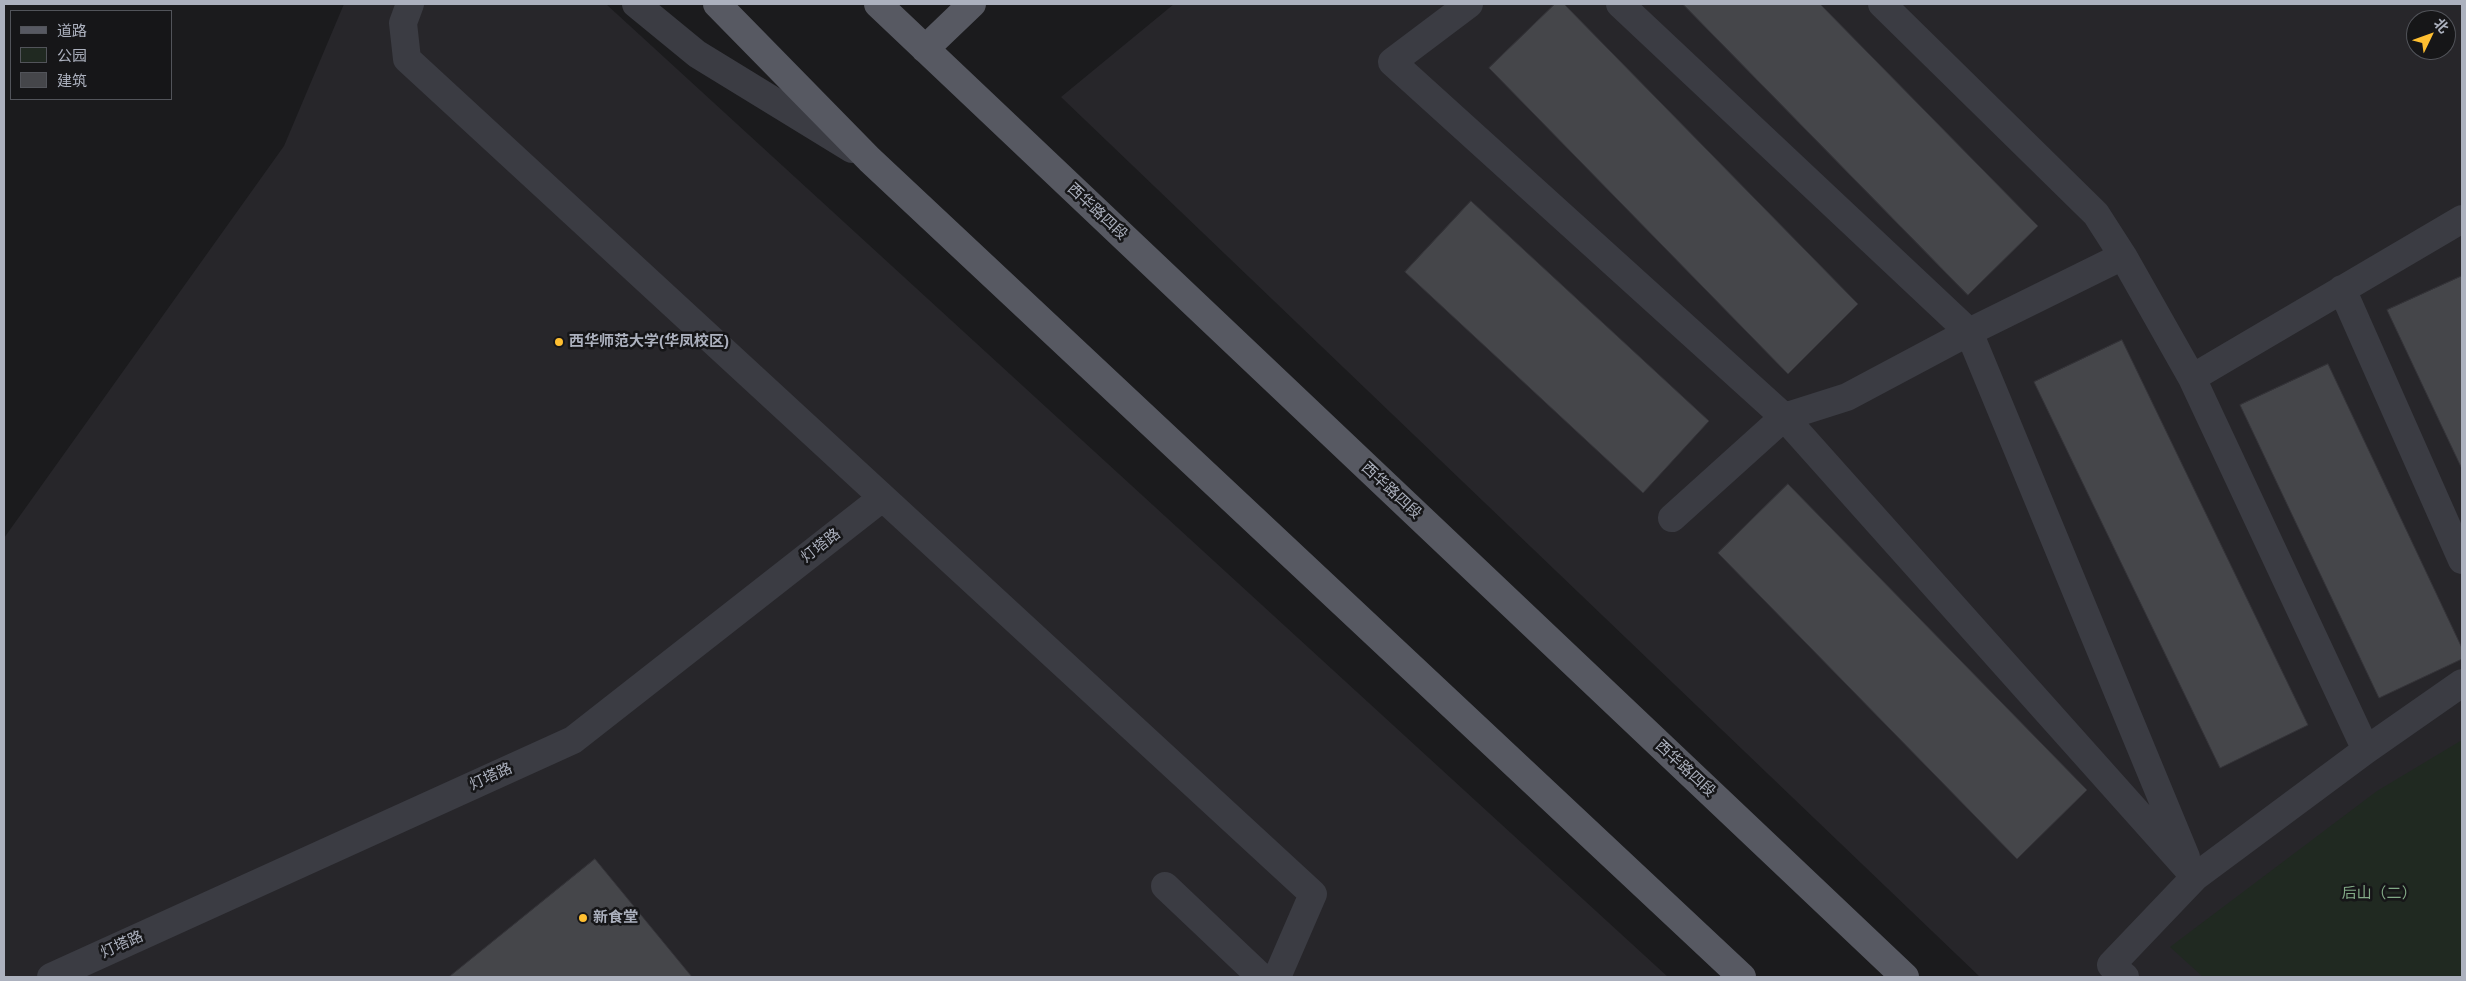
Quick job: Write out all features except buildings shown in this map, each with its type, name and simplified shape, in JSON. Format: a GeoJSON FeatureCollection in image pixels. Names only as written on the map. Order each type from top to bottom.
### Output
{"type":"FeatureCollection","features":[{"type":"Feature","properties":{"kind":"main road"},"geometry":{"type":"LineString","coordinates":[[717,4],[870,160],[1742,977]]}},
{"type":"Feature","properties":{"kind":"main road"},"geometry":{"type":"LineString","coordinates":[[925,49],[972,4]]}},
{"type":"Feature","properties":{"kind":"main road","name":"西华路四段"},"geometry":{"type":"LineString","coordinates":[[884,8],[925,49],[1905,977]]}},
{"type":"Feature","properties":{"kind":"street"},"geometry":{"type":"LineString","coordinates":[[410,4],[403,23],[407,60],[1313,894],[1277,977]]}},
{"type":"Feature","properties":{"kind":"street"},"geometry":{"type":"LineString","coordinates":[[636,4],[697,54],[870,160]]}},
{"type":"Feature","properties":{"kind":"street"},"geometry":{"type":"LineString","coordinates":[[1469,4],[1392,62],[1784,417],[2195,877]]}},
{"type":"Feature","properties":{"kind":"street"},"geometry":{"type":"LineString","coordinates":[[1620,4],[1969,332],[2195,877]]}},
{"type":"Feature","properties":{"kind":"street"},"geometry":{"type":"LineString","coordinates":[[1882,4],[2096,214],[2123,256],[2192,378],[2366,750]]}},
{"type":"Feature","properties":{"kind":"street"},"geometry":{"type":"LineString","coordinates":[[2192,378],[2462,219]]}},
{"type":"Feature","properties":{"kind":"street"},"geometry":{"type":"LineString","coordinates":[[1672,518],[1784,417],[1847,397],[1969,332],[2123,256]]}},
{"type":"Feature","properties":{"kind":"street"},"geometry":{"type":"LineString","coordinates":[[2342,289],[2462,560]]}},
{"type":"Feature","properties":{"kind":"street","name":"灯塔路"},"geometry":{"type":"LineString","coordinates":[[51,977],[573,740],[882,498]]}},
{"type":"Feature","properties":{"kind":"street"},"geometry":{"type":"LineString","coordinates":[[2125,977],[2111,965],[2195,877],[2366,750],[2462,683]]}},
{"type":"Feature","properties":{"kind":"street"},"geometry":{"type":"LineString","coordinates":[[1165,886],[1261,977]]}},
{"type":"Feature","properties":{"kind":"shaded area","name":"西华师范大学(华凤校区)"},"geometry":{"type":"Polygon","coordinates":[[[344,4],[606,4],[1668,977],[4,977],[4,538],[284,146],[344,4]]]}},
{"type":"Feature","properties":{"kind":"shaded area"},"geometry":{"type":"Polygon","coordinates":[[[1174,4],[2462,4],[2462,977],[1980,977],[1061,97],[1174,4]]]}},
{"type":"Feature","properties":{"kind":"green space","name":"后山（二）"},"geometry":{"type":"Polygon","coordinates":[[[2462,740],[2462,977],[2203,977],[2170,947],[2377,791],[2462,740]]]}},
{"type":"Feature","properties":{"kind":"place","name":"西华师范大学(华凤校区)"},"geometry":{"type":"Point","coordinates":[559,342]}},
{"type":"Feature","properties":{"kind":"place","name":"新食堂"},"geometry":{"type":"Point","coordinates":[583,918]}}]}
